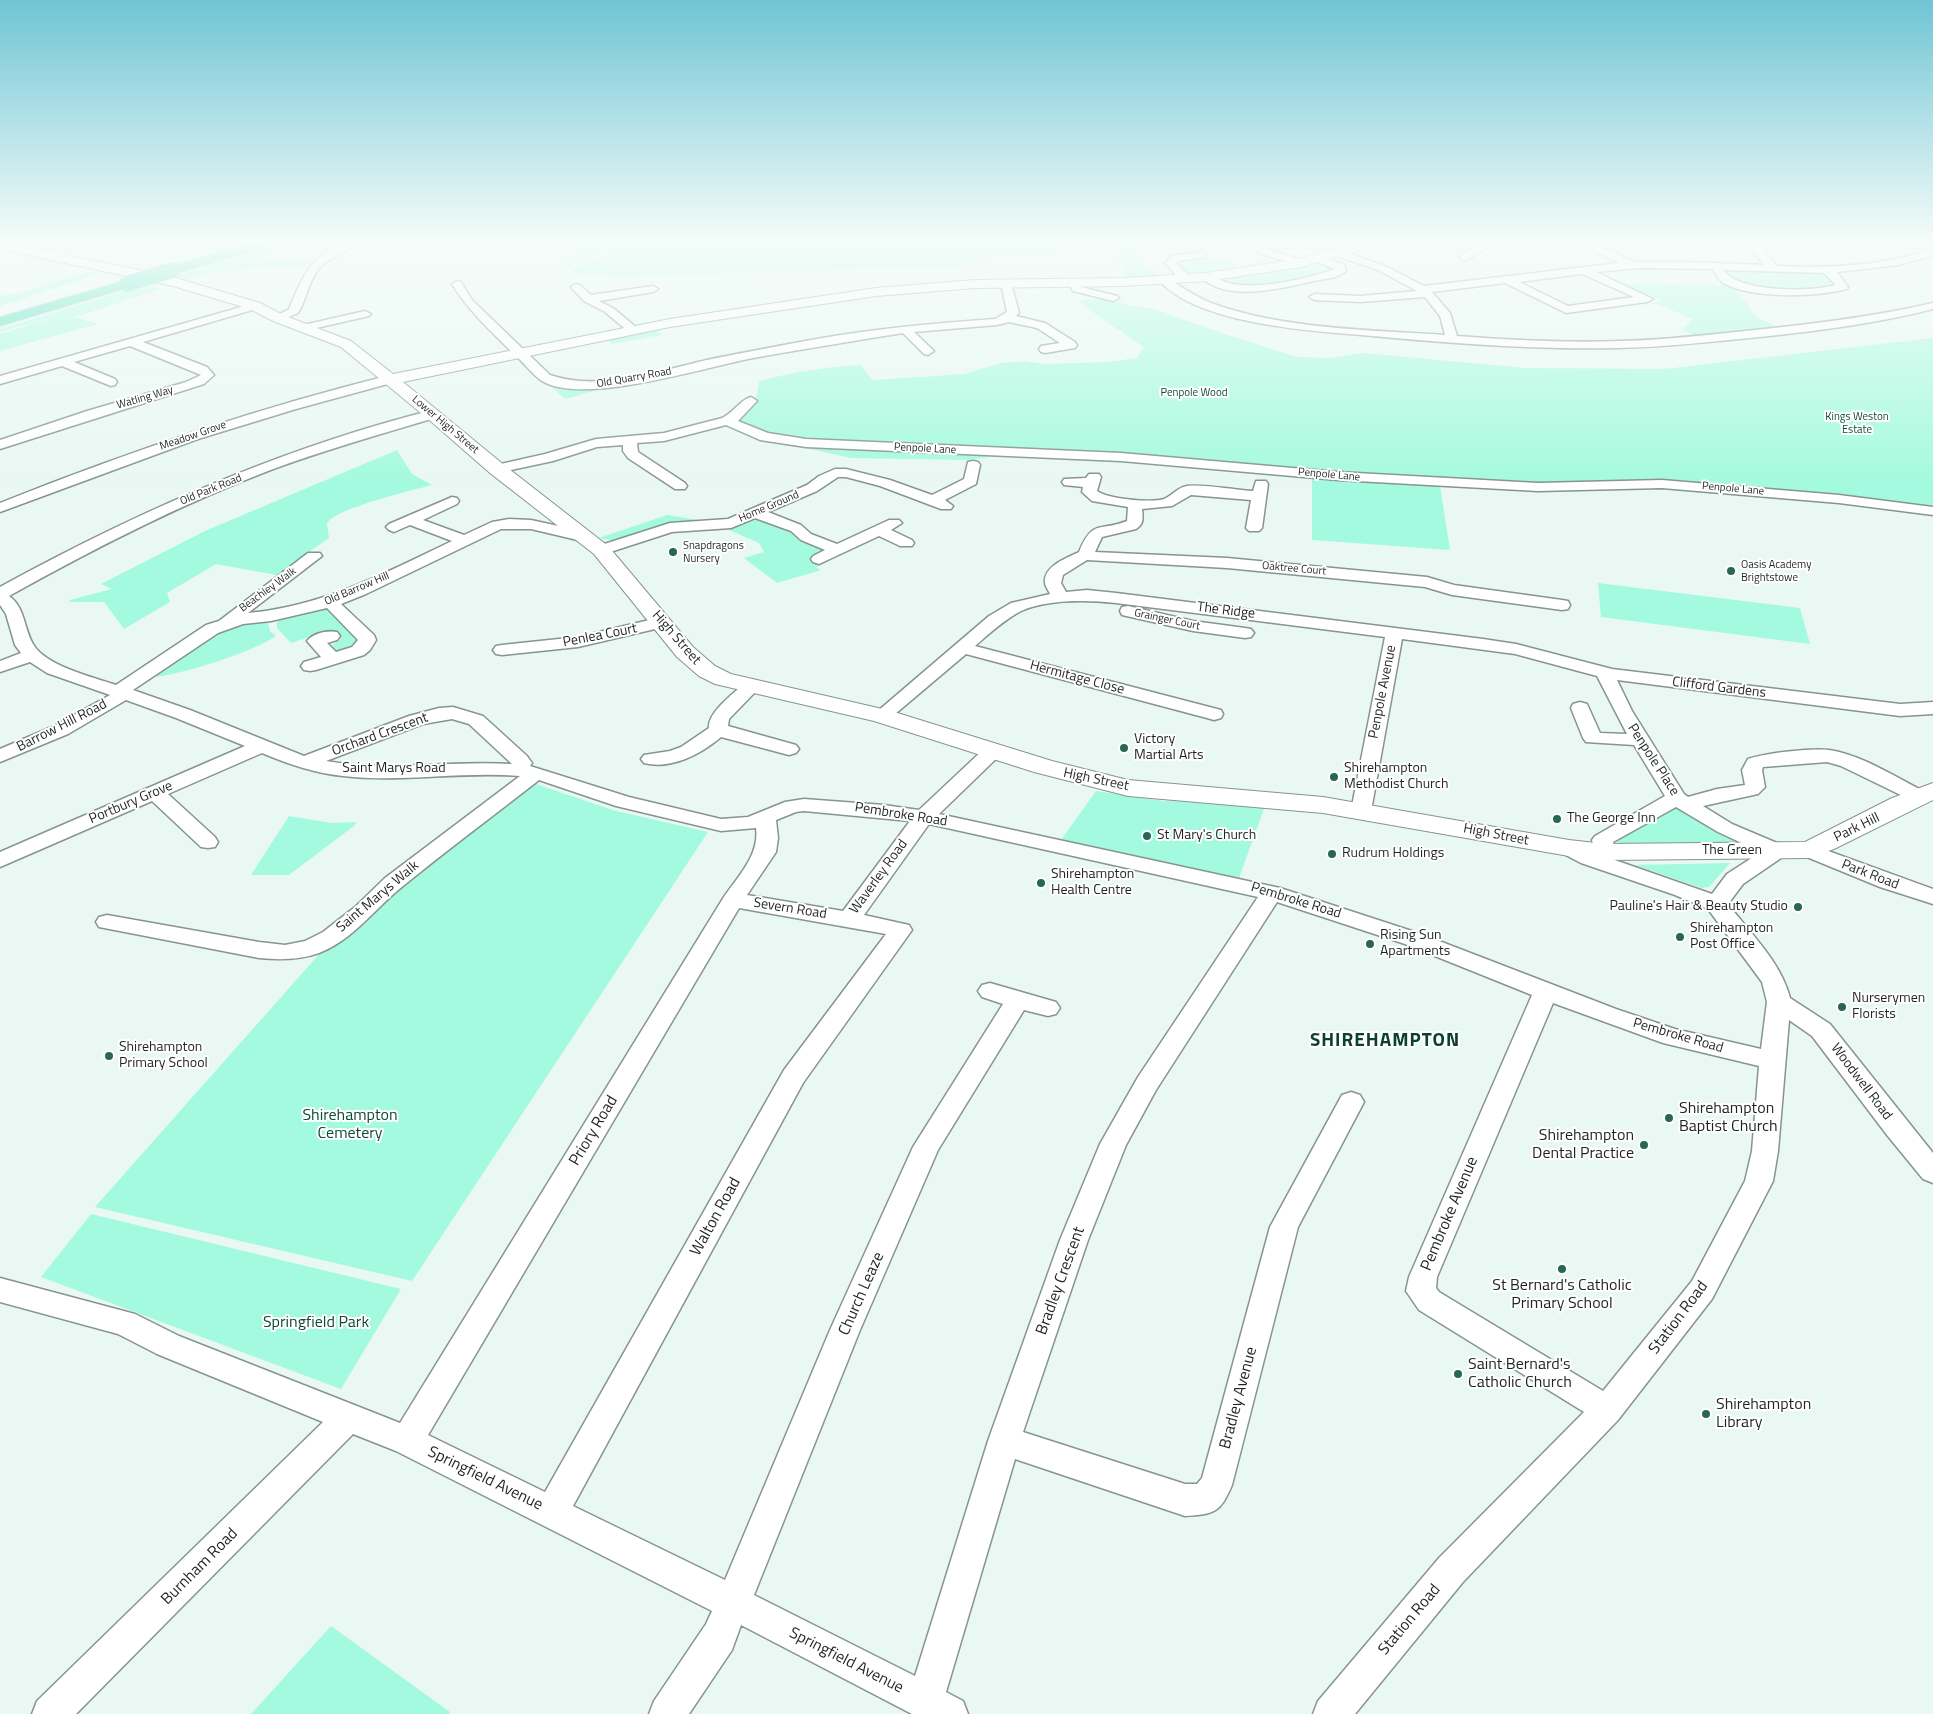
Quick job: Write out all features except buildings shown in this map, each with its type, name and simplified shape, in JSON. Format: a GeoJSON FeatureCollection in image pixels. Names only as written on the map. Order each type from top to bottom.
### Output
{"type":"FeatureCollection","features":[{"type":"Feature","properties":{"kind":"main road","name":"Lower High Street"},"geometry":{"type":"LineString","coordinates":[[291,323],[351,347],[497,469],[593,544]]}},
{"type":"Feature","properties":{"kind":"main road"},"geometry":{"type":"LineString","coordinates":[[391,380],[672,323]]}},
{"type":"Feature","properties":{"kind":"main road","name":"High Street"},"geometry":{"type":"LineString","coordinates":[[593,544],[662,622],[685,652],[707,671],[723,679],[881,716],[1073,776],[1128,788],[1283,800],[1361,811],[1569,848]]}},
{"type":"Feature","properties":{"kind":"main road","name":"Park Hill"},"geometry":{"type":"LineString","coordinates":[[1777,851],[1808,850],[1836,839],[1925,794]]}},
{"type":"Feature","properties":{"kind":"main road","name":"The Green"},"geometry":{"type":"LineString","coordinates":[[1569,848],[1605,852],[1777,851]]}},
{"type":"Feature","properties":{"kind":"street"},"geometry":{"type":"LineString","coordinates":[[0,380],[197,323]]}},
{"type":"Feature","properties":{"kind":"street"},"geometry":{"type":"LineString","coordinates":[[304,328],[326,323]]}},
{"type":"Feature","properties":{"kind":"street","name":"Old Quarry Road"},"geometry":{"type":"LineString","coordinates":[[489,323],[518,353],[549,379],[566,384],[596,386],[619,383],[735,358],[906,330],[990,323]]}},
{"type":"Feature","properties":{"kind":"street"},"geometry":{"type":"LineString","coordinates":[[625,323],[633,330]]}},
{"type":"Feature","properties":{"kind":"street"},"geometry":{"type":"LineString","coordinates":[[1035,323],[1040,324],[1071,345],[1045,349]]}},
{"type":"Feature","properties":{"kind":"street"},"geometry":{"type":"LineString","coordinates":[[1289,323],[1326,328],[1451,338],[1567,345],[1658,343],[1845,323]]}},
{"type":"Feature","properties":{"kind":"street"},"geometry":{"type":"LineString","coordinates":[[1448,323],[1451,338]]}},
{"type":"Feature","properties":{"kind":"street"},"geometry":{"type":"LineString","coordinates":[[906,330],[928,352]]}},
{"type":"Feature","properties":{"kind":"street","name":"Watling Way"},"geometry":{"type":"LineString","coordinates":[[0,445],[190,385],[208,375],[202,370],[131,342]]}},
{"type":"Feature","properties":{"kind":"street"},"geometry":{"type":"LineString","coordinates":[[63,362],[111,382]]}},
{"type":"Feature","properties":{"kind":"street","name":"Meadow Grove"},"geometry":{"type":"LineString","coordinates":[[0,508],[90,472],[229,423],[391,380]]}},
{"type":"Feature","properties":{"kind":"street"},"geometry":{"type":"LineString","coordinates":[[497,469],[548,458],[596,443],[664,437],[727,421],[735,417],[750,401]]}},
{"type":"Feature","properties":{"kind":"street","name":"Old Park Road"},"geometry":{"type":"LineString","coordinates":[[0,596],[86,547],[180,502],[282,462],[343,441],[433,414]]}},
{"type":"Feature","properties":{"kind":"street","name":"Penpole Lane"},"geometry":{"type":"LineString","coordinates":[[727,421],[766,437],[806,443],[1130,458],[1338,476],[1538,487],[1662,484],[1838,499],[1933,511]]}},
{"type":"Feature","properties":{"kind":"street"},"geometry":{"type":"LineString","coordinates":[[630,441],[630,451],[633,455],[678,484],[659,487]]}},
{"type":"Feature","properties":{"kind":"street","name":"Home Ground"},"geometry":{"type":"LineString","coordinates":[[593,544],[670,528],[722,524],[756,513],[812,488],[830,474],[841,472],[885,483],[939,503],[971,481],[974,464]]}},
{"type":"Feature","properties":{"kind":"street"},"geometry":{"type":"LineString","coordinates":[[1069,482],[1093,480],[1089,492],[1096,498],[1127,502],[1135,506],[1167,503],[1188,490],[1258,496]]}},
{"type":"Feature","properties":{"kind":"street"},"geometry":{"type":"LineString","coordinates":[[1254,528],[1261,481]]}},
{"type":"Feature","properties":{"kind":"street"},"geometry":{"type":"LineString","coordinates":[[394,527],[452,501]]}},
{"type":"Feature","properties":{"kind":"street"},"geometry":{"type":"LineString","coordinates":[[1062,601],[1053,583],[1055,573],[1065,565],[1085,555],[1092,538],[1098,533],[1126,527],[1135,523],[1135,506]]}},
{"type":"Feature","properties":{"kind":"street"},"geometry":{"type":"LineString","coordinates":[[756,513],[796,528],[806,537],[838,550]]}},
{"type":"Feature","properties":{"kind":"street"},"geometry":{"type":"LineString","coordinates":[[410,520],[464,540]]}},
{"type":"Feature","properties":{"kind":"street","name":"Old Barrow Hill"},"geometry":{"type":"LineString","coordinates":[[121,693],[212,629],[223,624],[330,602],[505,523],[520,522],[547,527],[593,544]]}},
{"type":"Feature","properties":{"kind":"street","name":"Old Barrow Hill"},"geometry":{"type":"LineString","coordinates":[[547,527],[568,523]]}},
{"type":"Feature","properties":{"kind":"street"},"geometry":{"type":"LineString","coordinates":[[819,559],[894,523]]}},
{"type":"Feature","properties":{"kind":"street"},"geometry":{"type":"LineString","coordinates":[[878,530],[906,543]]}},
{"type":"Feature","properties":{"kind":"street","name":"Oaktree Court"},"geometry":{"type":"LineString","coordinates":[[1085,555],[1227,563],[1418,581],[1452,590],[1562,605]]}},
{"type":"Feature","properties":{"kind":"street","name":"Beachley Walk"},"geometry":{"type":"LineString","coordinates":[[223,624],[314,556]]}},
{"type":"Feature","properties":{"kind":"street","name":"Saint Marys Road"},"geometry":{"type":"LineString","coordinates":[[0,596],[14,614],[24,645],[32,655],[53,669],[183,714],[304,762],[342,770],[371,772],[486,768],[528,771],[623,802],[721,825],[738,825],[765,818],[792,806],[804,805]]}},
{"type":"Feature","properties":{"kind":"street","name":"The Ridge"},"geometry":{"type":"LineString","coordinates":[[881,716],[995,620],[1008,612],[1031,603],[1062,601],[1087,601],[1395,632],[1502,646],[1605,674]]}},
{"type":"Feature","properties":{"kind":"street","name":"Grainger Court"},"geometry":{"type":"LineString","coordinates":[[1087,601],[1193,626],[1245,633]]}},
{"type":"Feature","properties":{"kind":"street"},"geometry":{"type":"LineString","coordinates":[[310,666],[358,651],[367,640],[365,635],[330,602]]}},
{"type":"Feature","properties":{"kind":"street","name":"Penlea Court"},"geometry":{"type":"LineString","coordinates":[[502,650],[538,652],[662,622]]}},
{"type":"Feature","properties":{"kind":"street","name":"Penpole Avenue"},"geometry":{"type":"LineString","coordinates":[[1361,811],[1395,632]]}},
{"type":"Feature","properties":{"kind":"street"},"geometry":{"type":"LineString","coordinates":[[331,636],[316,641],[333,659]]}},
{"type":"Feature","properties":{"kind":"street","name":"Hermitage Close"},"geometry":{"type":"LineString","coordinates":[[964,648],[1193,705],[1214,714]]}},
{"type":"Feature","properties":{"kind":"street"},"geometry":{"type":"LineString","coordinates":[[0,667],[32,655]]}},
{"type":"Feature","properties":{"kind":"street","name":"Clifford Gardens"},"geometry":{"type":"LineString","coordinates":[[1605,674],[1900,710],[1933,708]]}},
{"type":"Feature","properties":{"kind":"street","name":"Penpole Place"},"geometry":{"type":"LineString","coordinates":[[1605,674],[1623,711],[1681,801],[1725,828],[1777,851]]}},
{"type":"Feature","properties":{"kind":"street"},"geometry":{"type":"LineString","coordinates":[[719,729],[720,717],[751,686]]}},
{"type":"Feature","properties":{"kind":"street","name":"Barrow Hill Road"},"geometry":{"type":"LineString","coordinates":[[0,756],[61,730],[121,693]]}},
{"type":"Feature","properties":{"kind":"street"},"geometry":{"type":"LineString","coordinates":[[1580,708],[1592,738],[1641,740]]}},
{"type":"Feature","properties":{"kind":"street","name":"Orchard Crescent"},"geometry":{"type":"LineString","coordinates":[[304,762],[416,720],[439,714],[453,713],[476,720],[520,760],[528,771]]}},
{"type":"Feature","properties":{"kind":"street"},"geometry":{"type":"LineString","coordinates":[[719,729],[730,734],[789,749]]}},
{"type":"Feature","properties":{"kind":"street"},"geometry":{"type":"LineString","coordinates":[[651,759],[668,759],[684,755],[702,744],[719,729]]}},
{"type":"Feature","properties":{"kind":"street","name":"Portbury Grove"},"geometry":{"type":"LineString","coordinates":[[0,860],[263,746]]}},
{"type":"Feature","properties":{"kind":"street","name":"Waverley Road"},"geometry":{"type":"LineString","coordinates":[[849,918],[924,817],[994,751]]}},
{"type":"Feature","properties":{"kind":"street"},"geometry":{"type":"LineString","coordinates":[[1605,852],[1602,840],[1681,801],[1751,790],[1755,787],[1752,770],[1756,763],[1765,760],[1814,755],[1828,756],[1848,762],[1925,794]]}},
{"type":"Feature","properties":{"kind":"street","name":"Saint Marys Walk"},"geometry":{"type":"LineString","coordinates":[[107,922],[259,950],[285,953],[312,946],[331,937],[363,912],[393,883],[528,771]]}},
{"type":"Feature","properties":{"kind":"street"},"geometry":{"type":"LineString","coordinates":[[155,793],[208,842]]}},
{"type":"Feature","properties":{"kind":"street","name":"Pembroke Road"},"geometry":{"type":"LineString","coordinates":[[804,805],[884,811],[924,817],[1272,893],[1413,939],[1546,991],[1672,1037],[1772,1060]]}},
{"type":"Feature","properties":{"kind":"street","name":"Priory Road"},"geometry":{"type":"LineString","coordinates":[[407,1440],[733,900],[765,852],[768,838],[765,818]]}},
{"type":"Feature","properties":{"kind":"street","name":"High Street"},"geometry":{"type":"LineString","coordinates":[[1569,848],[1589,858],[1651,878],[1716,904]]}},
{"type":"Feature","properties":{"kind":"street","name":"Park Road"},"geometry":{"type":"LineString","coordinates":[[1808,850],[1932,900]]}},
{"type":"Feature","properties":{"kind":"street","name":"The Green"},"geometry":{"type":"LineString","coordinates":[[1716,904],[1736,879],[1777,851]]}},
{"type":"Feature","properties":{"kind":"street","name":"Bradley Crescent"},"geometry":{"type":"LineString","coordinates":[[938,1708],[1004,1441],[1074,1240],[1114,1144],[1148,1084],[1272,893]]}},
{"type":"Feature","properties":{"kind":"street","name":"Severn Road"},"geometry":{"type":"LineString","coordinates":[[733,900],[849,918],[901,930],[898,934]]}},
{"type":"Feature","properties":{"kind":"street","name":"Station Road"},"geometry":{"type":"LineString","coordinates":[[1331,1714],[1451,1570],[1607,1410],[1702,1290],[1759,1181],[1765,1151],[1772,1060],[1779,1002],[1774,982],[1768,972],[1716,904]]}},
{"type":"Feature","properties":{"kind":"street","name":"Walton Road"},"geometry":{"type":"LineString","coordinates":[[552,1512],[793,1077],[898,934]]}},
{"type":"Feature","properties":{"kind":"street"},"geometry":{"type":"LineString","coordinates":[[990,991],[1048,1008]]}},
{"type":"Feature","properties":{"kind":"street","name":"Pembroke Avenue"},"geometry":{"type":"LineString","coordinates":[[1546,991],[1426,1268],[1422,1290],[1429,1301],[1607,1410]]}},
{"type":"Feature","properties":{"kind":"street","name":"Church Leaze"},"geometry":{"type":"LineString","coordinates":[[667,1714],[719,1637],[845,1330],[926,1147],[1018,1000]]}},
{"type":"Feature","properties":{"kind":"street","name":"Woodwell Road"},"geometry":{"type":"LineString","coordinates":[[1779,1002],[1821,1030],[1896,1128],[1933,1172]]}},
{"type":"Feature","properties":{"kind":"street","name":"Bradley Avenue"},"geometry":{"type":"LineString","coordinates":[[1004,1441],[1185,1500],[1206,1499],[1216,1485],[1284,1227],[1351,1102]]}},
{"type":"Feature","properties":{"kind":"street","name":"Springfield Avenue"},"geometry":{"type":"LineString","coordinates":[[0,1290],[124,1323],[168,1345],[407,1440],[734,1603],[938,1708]]}},
{"type":"Feature","properties":{"kind":"street","name":"Burnham Road"},"geometry":{"type":"LineString","coordinates":[[50,1714],[348,1418]]}},
{"type":"Feature","properties":{"kind":"green space"},"geometry":{"type":"Polygon","coordinates":[[[20,323],[32,323],[0,332],[0,329],[20,323]]]}},
{"type":"Feature","properties":{"kind":"green space"},"geometry":{"type":"Polygon","coordinates":[[[35,323],[98,324],[0,351],[0,334],[35,323]]]}},
{"type":"Feature","properties":{"kind":"green space","name":"Penpole Wood"},"geometry":{"type":"Polygon","coordinates":[[[1109,323],[1194,323],[1297,357],[1330,358],[1363,353],[1525,368],[1664,369],[1933,338],[1933,508],[1661,481],[1542,485],[1338,473],[1031,450],[969,460],[851,458],[810,449],[793,439],[770,434],[739,421],[756,397],[759,381],[809,370],[860,365],[873,380],[964,374],[1001,363],[1025,361],[1045,364],[1108,362],[1137,358],[1144,347],[1109,323]]]}},
{"type":"Feature","properties":{"kind":"green space"},"geometry":{"type":"Polygon","coordinates":[[[1688,323],[1769,323],[1779,328],[1696,337],[1683,329],[1688,323]]]}},
{"type":"Feature","properties":{"kind":"green space"},"geometry":{"type":"Polygon","coordinates":[[[655,329],[662,335],[612,344],[606,339],[655,329]]]}},
{"type":"Feature","properties":{"kind":"green space"},"geometry":{"type":"Polygon","coordinates":[[[546,381],[613,386],[565,399],[546,381]]]}},
{"type":"Feature","properties":{"kind":"green space"},"geometry":{"type":"Polygon","coordinates":[[[397,450],[412,474],[432,485],[358,506],[332,518],[327,524],[329,538],[309,552],[313,555],[282,576],[216,564],[167,593],[170,602],[124,629],[104,602],[69,602],[70,600],[112,589],[101,584],[205,531],[397,450]]]}},
{"type":"Feature","properties":{"kind":"green space"},"geometry":{"type":"Polygon","coordinates":[[[1312,477],[1440,486],[1450,550],[1312,540],[1312,477]]]}},
{"type":"Feature","properties":{"kind":"green space"},"geometry":{"type":"Polygon","coordinates":[[[667,515],[711,522],[616,541],[599,538],[667,515]]]}},
{"type":"Feature","properties":{"kind":"green space"},"geometry":{"type":"Polygon","coordinates":[[[753,519],[760,519],[779,526],[826,550],[817,557],[826,563],[816,567],[821,570],[777,583],[744,558],[764,552],[759,543],[729,530],[753,519]]]}},
{"type":"Feature","properties":{"kind":"green space"},"geometry":{"type":"Polygon","coordinates":[[[1598,583],[1800,608],[1810,644],[1601,617],[1598,583]]]}},
{"type":"Feature","properties":{"kind":"green space"},"geometry":{"type":"Polygon","coordinates":[[[325,607],[342,619],[359,639],[357,647],[338,652],[334,651],[332,645],[341,639],[331,630],[291,643],[277,628],[277,622],[284,617],[325,607]]]}},
{"type":"Feature","properties":{"kind":"green space"},"geometry":{"type":"Polygon","coordinates":[[[267,619],[270,631],[276,636],[265,642],[217,661],[182,672],[155,677],[226,627],[267,619]]]}},
{"type":"Feature","properties":{"kind":"green space","name":"Shirehampton Cemetery"},"geometry":{"type":"Polygon","coordinates":[[[533,783],[616,811],[708,832],[412,1281],[95,1207],[321,952],[425,862],[533,783]]]}},
{"type":"Feature","properties":{"kind":"green space"},"geometry":{"type":"Polygon","coordinates":[[[1096,791],[1163,801],[1266,803],[1239,878],[1061,840],[1096,791]]]}},
{"type":"Feature","properties":{"kind":"green space"},"geometry":{"type":"Polygon","coordinates":[[[1674,805],[1742,843],[1620,843],[1614,841],[1674,805]]]}},
{"type":"Feature","properties":{"kind":"green space"},"geometry":{"type":"Polygon","coordinates":[[[289,816],[332,823],[356,822],[354,826],[289,875],[251,875],[289,816]]]}},
{"type":"Feature","properties":{"kind":"green space"},"geometry":{"type":"Polygon","coordinates":[[[1730,863],[1709,887],[1702,888],[1634,865],[1730,863]]]}},
{"type":"Feature","properties":{"kind":"green space","name":"Springfield Park"},"geometry":{"type":"Polygon","coordinates":[[[91,1214],[401,1289],[341,1389],[41,1277],[91,1214]]]}},
{"type":"Feature","properties":{"kind":"green space"},"geometry":{"type":"Polygon","coordinates":[[[331,1626],[450,1712],[449,1714],[251,1714],[331,1626]]]}},
{"type":"Feature","properties":{"kind":"place","name":"Snapdragons Nursery"},"geometry":{"type":"Point","coordinates":[673,552]}},
{"type":"Feature","properties":{"kind":"place","name":"Oasis Academy Brightstowe"},"geometry":{"type":"Point","coordinates":[1731,571]}},
{"type":"Feature","properties":{"kind":"place","name":"Victory Martial Arts"},"geometry":{"type":"Point","coordinates":[1124,748]}},
{"type":"Feature","properties":{"kind":"place","name":"Shirehampton Methodist Church"},"geometry":{"type":"Point","coordinates":[1334,777]}},
{"type":"Feature","properties":{"kind":"place","name":"The George Inn"},"geometry":{"type":"Point","coordinates":[1557,819]}},
{"type":"Feature","properties":{"kind":"place","name":"St Mary's Church"},"geometry":{"type":"Point","coordinates":[1147,836]}},
{"type":"Feature","properties":{"kind":"place","name":"Rudrum Holdings"},"geometry":{"type":"Point","coordinates":[1332,854]}},
{"type":"Feature","properties":{"kind":"place","name":"Shirehampton Health Centre"},"geometry":{"type":"Point","coordinates":[1041,883]}},
{"type":"Feature","properties":{"kind":"place","name":"Pauline's Hair & Beauty Studio"},"geometry":{"type":"Point","coordinates":[1798,907]}},
{"type":"Feature","properties":{"kind":"place","name":"Shirehampton Post Office"},"geometry":{"type":"Point","coordinates":[1680,937]}},
{"type":"Feature","properties":{"kind":"place","name":"Rising Sun Apartments"},"geometry":{"type":"Point","coordinates":[1370,944]}},
{"type":"Feature","properties":{"kind":"place","name":"Nurserymen Florists"},"geometry":{"type":"Point","coordinates":[1842,1007]}},
{"type":"Feature","properties":{"kind":"place","name":"Shirehampton Primary School"},"geometry":{"type":"Point","coordinates":[109,1056]}},
{"type":"Feature","properties":{"kind":"place","name":"Shirehampton Baptist Church"},"geometry":{"type":"Point","coordinates":[1669,1118]}},
{"type":"Feature","properties":{"kind":"place","name":"Shirehampton Dental Practice"},"geometry":{"type":"Point","coordinates":[1644,1145]}},
{"type":"Feature","properties":{"kind":"place","name":"St Bernard's Catholic Primary School"},"geometry":{"type":"Point","coordinates":[1562,1269]}},
{"type":"Feature","properties":{"kind":"place","name":"Saint Bernard's Catholic Church"},"geometry":{"type":"Point","coordinates":[1458,1374]}},
{"type":"Feature","properties":{"kind":"place","name":"Shirehampton Library"},"geometry":{"type":"Point","coordinates":[1706,1414]}},
{"type":"Feature","properties":{"kind":"district","name":"SHIREHAMPTON"},"geometry":{"type":"Point","coordinates":[1385,1041]}},
{"type":"Feature","properties":{"kind":"park label","name":"Kings Weston Estate"},"geometry":{"type":"Point","coordinates":[1857,423]}}]}
